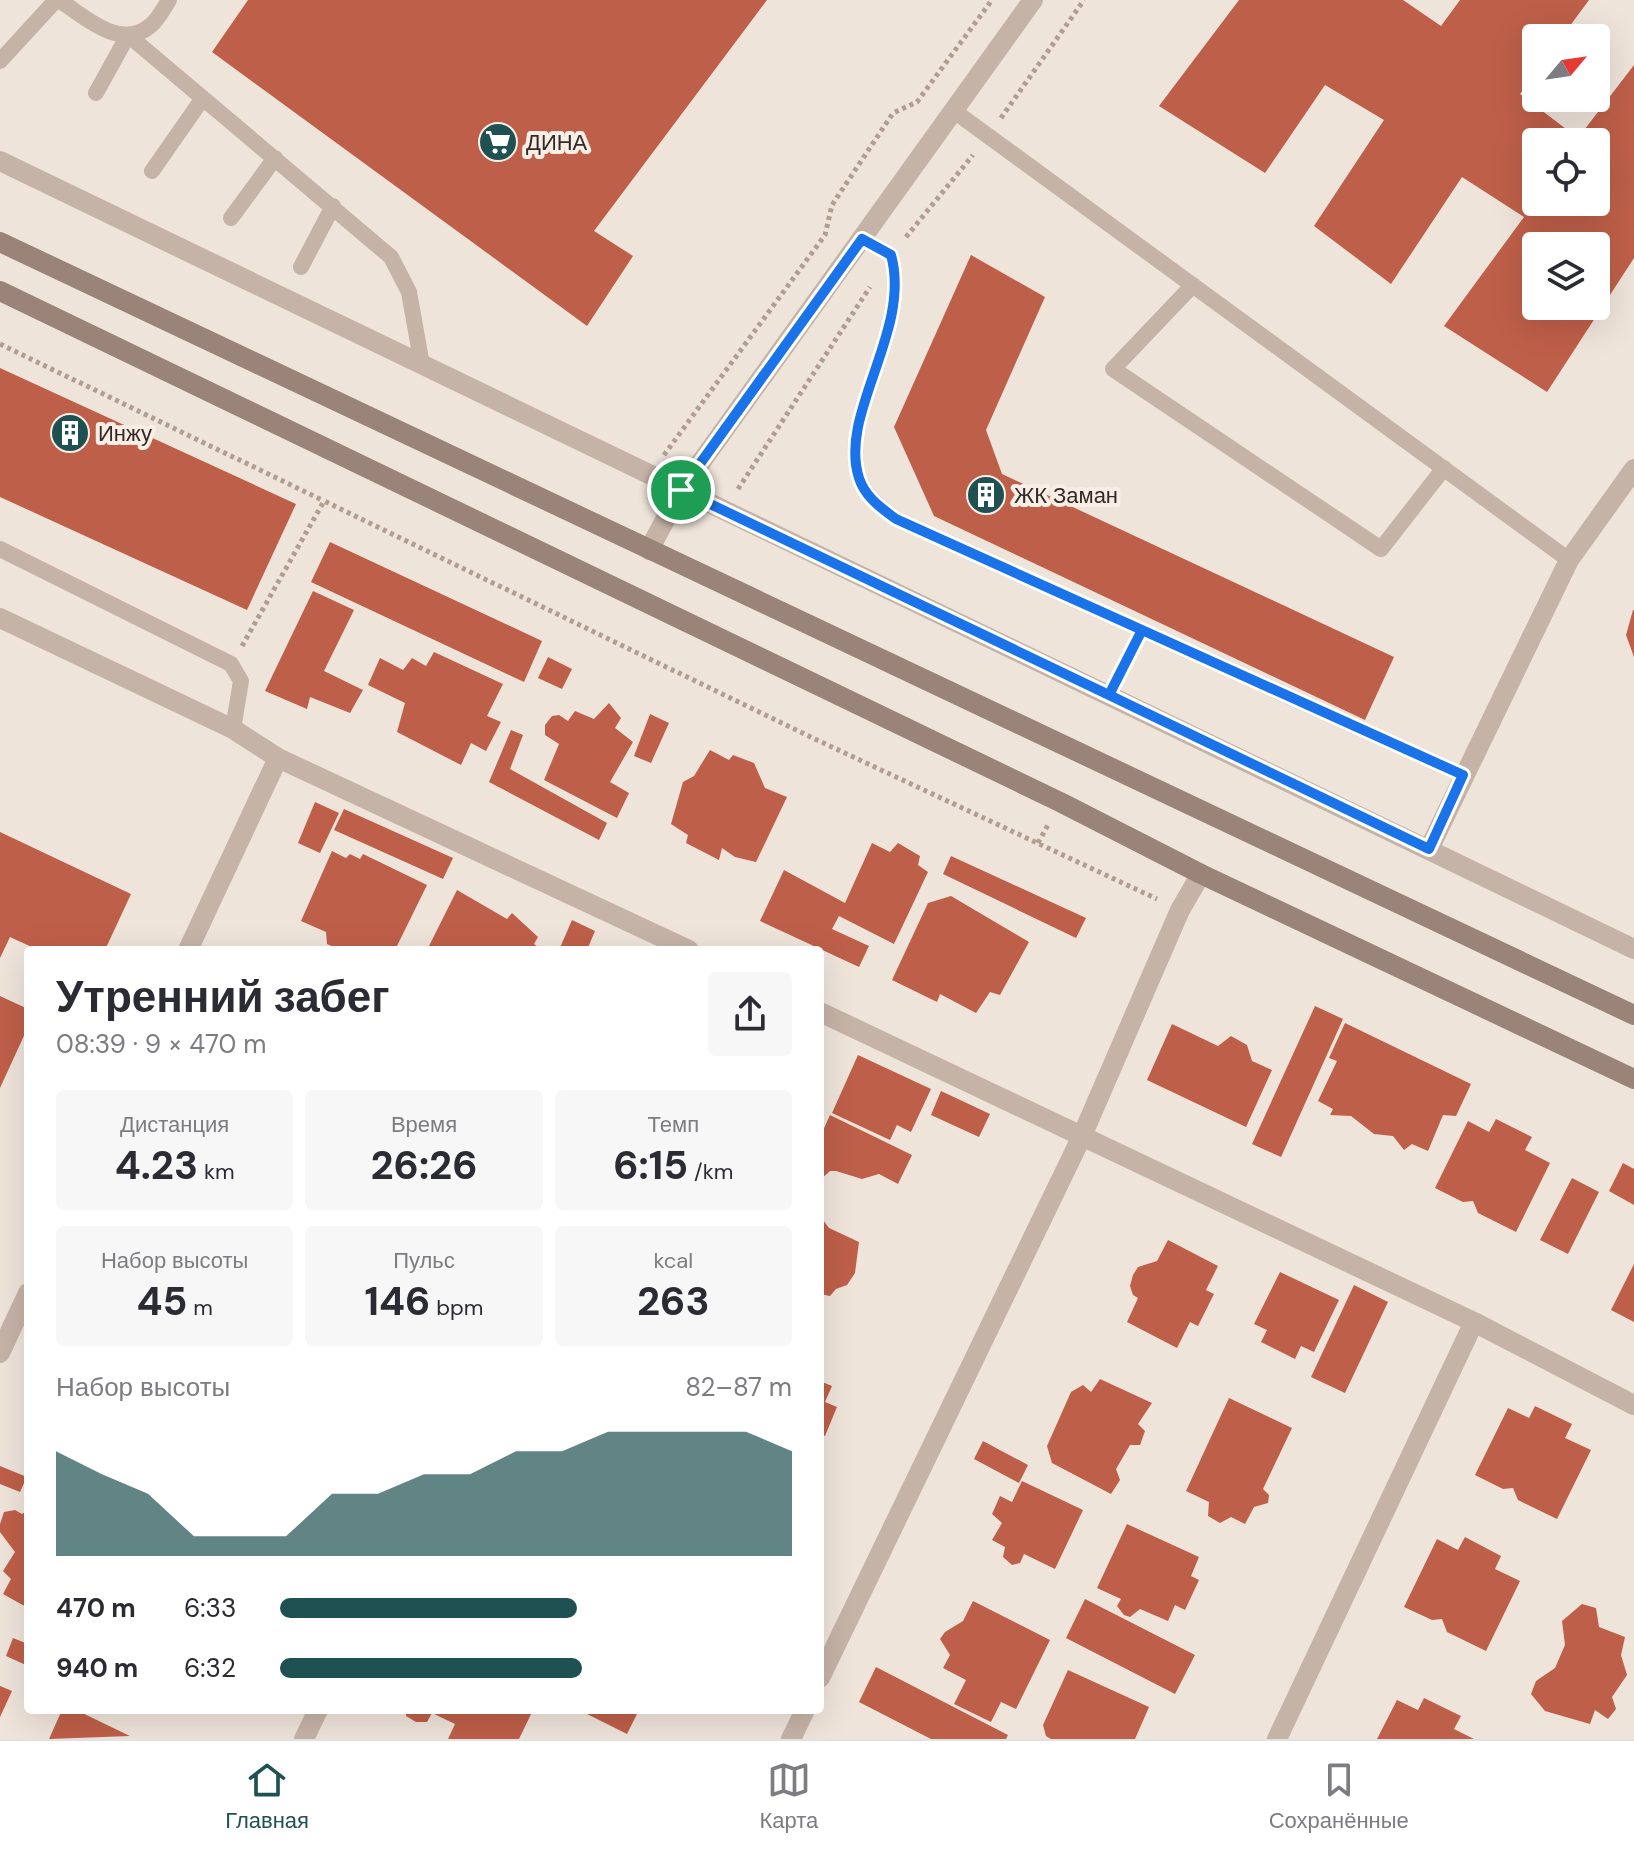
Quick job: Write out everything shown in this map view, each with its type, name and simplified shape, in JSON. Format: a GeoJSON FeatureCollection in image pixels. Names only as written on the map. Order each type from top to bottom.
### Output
{"type":"FeatureCollection","features":[{"type":"Feature","properties":{"kind":"main road"},"geometry":{"type":"LineString","coordinates":[[0,242],[1634,1015]]}},
{"type":"Feature","properties":{"kind":"main road"},"geometry":{"type":"LineString","coordinates":[[0,291],[1060,802],[1201,874],[1634,1079]]}},
{"type":"Feature","properties":{"kind":"street"},"geometry":{"type":"LineString","coordinates":[[649,550],[681,490],[1033,0]]}},
{"type":"Feature","properties":{"kind":"street"},"geometry":{"type":"LineString","coordinates":[[0,161],[1634,949]]}},
{"type":"Feature","properties":{"kind":"street"},"geometry":{"type":"LineString","coordinates":[[1429,849],[1569,560],[1634,469]]}},
{"type":"Feature","properties":{"kind":"street"},"geometry":{"type":"LineString","coordinates":[[0,618],[233,729],[278,758],[678,946]]}},
{"type":"Feature","properties":{"kind":"street"},"geometry":{"type":"LineString","coordinates":[[190,946],[278,758]]}},
{"type":"Feature","properties":{"kind":"street"},"geometry":{"type":"LineString","coordinates":[[824,1670],[1082,1136],[1180,910],[1201,874]]}},
{"type":"Feature","properties":{"kind":"street"},"geometry":{"type":"LineString","coordinates":[[824,1014],[1474,1322],[1634,1405]]}},
{"type":"Feature","properties":{"kind":"street"},"geometry":{"type":"LineString","coordinates":[[0,1353],[24,1302]]}},
{"type":"Feature","properties":{"kind":"street"},"geometry":{"type":"LineString","coordinates":[[1277,1739],[1474,1322]]}},
{"type":"Feature","properties":{"kind":"street"},"geometry":{"type":"LineString","coordinates":[[304,1739],[316,1714]]}},
{"type":"Feature","properties":{"kind":"street"},"geometry":{"type":"LineString","coordinates":[[791,1739],[803,1714]]}},
{"type":"Feature","properties":{"kind":"lane"},"geometry":{"type":"LineString","coordinates":[[0,61],[58,0],[108,32],[128,35],[150,27],[169,0]]}},
{"type":"Feature","properties":{"kind":"lane"},"geometry":{"type":"LineString","coordinates":[[96,93],[128,35]]}},
{"type":"Feature","properties":{"kind":"lane"},"geometry":{"type":"LineString","coordinates":[[128,35],[391,257],[409,292],[422,365]]}},
{"type":"Feature","properties":{"kind":"lane"},"geometry":{"type":"LineString","coordinates":[[152,171],[203,98]]}},
{"type":"Feature","properties":{"kind":"lane"},"geometry":{"type":"LineString","coordinates":[[954,111],[1569,560]]}},
{"type":"Feature","properties":{"kind":"lane"},"geometry":{"type":"LineString","coordinates":[[231,218],[275,158]]}},
{"type":"Feature","properties":{"kind":"lane"},"geometry":{"type":"LineString","coordinates":[[301,267],[333,206]]}},
{"type":"Feature","properties":{"kind":"lane"},"geometry":{"type":"LineString","coordinates":[[862,239],[891,255],[897,295],[854,447],[860,480],[873,501],[896,519],[1463,775]]}},
{"type":"Feature","properties":{"kind":"lane"},"geometry":{"type":"LineString","coordinates":[[1193,285],[1113,369],[1381,549],[1444,468]]}},
{"type":"Feature","properties":{"kind":"lane"},"geometry":{"type":"LineString","coordinates":[[0,549],[231,664],[241,681],[233,729]]}},
{"type":"Feature","properties":{"kind":"path"},"geometry":{"type":"LineString","coordinates":[[650,475],[825,235],[832,205],[893,113],[917,102],[992,0]]}},
{"type":"Feature","properties":{"kind":"path"},"geometry":{"type":"LineString","coordinates":[[0,344],[817,740],[1180,910]]}},
{"type":"Feature","properties":{"kind":"path"},"geometry":{"type":"LineString","coordinates":[[231,664],[324,501]]}},
{"type":"Feature","properties":{"kind":"path"},"geometry":{"type":"LineString","coordinates":[[1109,695],[1142,630]]}},
{"type":"Feature","properties":{"kind":"building","name":"ДИНА"},"geometry":{"type":"Polygon","coordinates":[[[248,0],[767,0],[594,231],[633,256],[587,326],[212,52],[248,0]]]}},
{"type":"Feature","properties":{"kind":"building"},"geometry":{"type":"Polygon","coordinates":[[[1239,0],[1403,0],[1441,26],[1460,0],[1589,0],[1571,24],[1522,24],[1522,112],[1544,112],[1565,128],[1522,128],[1522,216],[1462,177],[1391,284],[1314,226],[1384,120],[1325,85],[1265,173],[1159,106],[1239,0]]]}},
{"type":"Feature","properties":{"kind":"building"},"geometry":{"type":"Polygon","coordinates":[[[1634,65],[1634,258],[1610,295],[1610,232],[1522,232],[1522,320],[1594,320],[1547,392],[1444,326],[1524,217],[1610,216],[1610,128],[1586,128],[1598,112],[1610,112],[1610,96],[1634,65]]]}},
{"type":"Feature","properties":{"kind":"building","name":"ЖК Заман"},"geometry":{"type":"Polygon","coordinates":[[[971,255],[1045,297],[986,430],[1002,474],[1394,657],[1365,720],[934,516],[894,427],[971,255]]]}},
{"type":"Feature","properties":{"kind":"building","name":"Инжу"},"geometry":{"type":"Polygon","coordinates":[[[0,368],[296,504],[247,610],[0,497],[0,368]]]}},
{"type":"Feature","properties":{"kind":"building"},"geometry":{"type":"Polygon","coordinates":[[[330,542],[542,641],[524,682],[311,582],[330,542]]]}},
{"type":"Feature","properties":{"kind":"building"},"geometry":{"type":"Polygon","coordinates":[[[313,591],[354,610],[324,671],[363,690],[350,713],[310,697],[307,709],[265,691],[313,591]]]}},
{"type":"Feature","properties":{"kind":"building"},"geometry":{"type":"Polygon","coordinates":[[[1634,610],[1634,657],[1626,635],[1634,610]]]}},
{"type":"Feature","properties":{"kind":"building"},"geometry":{"type":"Polygon","coordinates":[[[434,652],[503,684],[487,716],[501,722],[486,751],[471,743],[461,765],[397,732],[405,703],[368,685],[380,658],[403,670],[412,658],[426,666],[434,652]]]}},
{"type":"Feature","properties":{"kind":"building"},"geometry":{"type":"Polygon","coordinates":[[[548,657],[572,669],[562,689],[538,678],[548,657]]]}},
{"type":"Feature","properties":{"kind":"building"},"geometry":{"type":"Polygon","coordinates":[[[609,703],[621,718],[615,728],[633,742],[610,782],[629,793],[617,818],[544,780],[559,744],[545,735],[545,725],[552,716],[559,715],[568,721],[575,711],[594,719],[609,703]]]}},
{"type":"Feature","properties":{"kind":"building"},"geometry":{"type":"Polygon","coordinates":[[[650,714],[669,723],[651,763],[634,756],[650,714]]]}},
{"type":"Feature","properties":{"kind":"building"},"geometry":{"type":"Polygon","coordinates":[[[511,730],[523,735],[510,769],[607,823],[599,840],[489,782],[511,730]]]}},
{"type":"Feature","properties":{"kind":"building"},"geometry":{"type":"Polygon","coordinates":[[[710,750],[729,760],[733,755],[754,763],[765,788],[787,797],[756,862],[735,857],[722,848],[719,860],[686,843],[688,835],[671,824],[683,782],[694,776],[710,750]]]}},
{"type":"Feature","properties":{"kind":"building"},"geometry":{"type":"Polygon","coordinates":[[[315,802],[339,813],[320,853],[298,843],[315,802]]]}},
{"type":"Feature","properties":{"kind":"building"},"geometry":{"type":"Polygon","coordinates":[[[344,809],[453,858],[443,879],[334,830],[344,809]]]}},
{"type":"Feature","properties":{"kind":"building"},"geometry":{"type":"Polygon","coordinates":[[[0,832],[131,894],[107,946],[29,946],[10,937],[0,958],[0,832]]]}},
{"type":"Feature","properties":{"kind":"building"},"geometry":{"type":"Polygon","coordinates":[[[872,843],[890,852],[898,843],[920,856],[918,865],[928,872],[894,944],[839,916],[832,929],[869,946],[859,967],[824,951],[824,946],[814,946],[760,921],[784,870],[845,903],[872,843]]]}},
{"type":"Feature","properties":{"kind":"building"},"geometry":{"type":"Polygon","coordinates":[[[332,851],[346,858],[350,854],[360,859],[363,854],[427,885],[397,946],[331,946],[327,944],[326,932],[301,921],[332,851]]]}},
{"type":"Feature","properties":{"kind":"building"},"geometry":{"type":"Polygon","coordinates":[[[951,856],[1086,918],[1076,938],[943,874],[951,856]]]}},
{"type":"Feature","properties":{"kind":"building"},"geometry":{"type":"Polygon","coordinates":[[[457,890],[507,919],[512,913],[538,937],[534,944],[537,946],[429,946],[457,890]]]}},
{"type":"Feature","properties":{"kind":"building"},"geometry":{"type":"Polygon","coordinates":[[[951,896],[1029,942],[1000,995],[990,992],[976,1013],[940,994],[937,1002],[892,980],[928,903],[951,896]]]}},
{"type":"Feature","properties":{"kind":"building"},"geometry":{"type":"Polygon","coordinates":[[[572,920],[595,931],[589,946],[561,946],[572,920]]]}},
{"type":"Feature","properties":{"kind":"building"},"geometry":{"type":"Polygon","coordinates":[[[0,996],[24,1007],[24,1036],[0,1088],[0,996]]]}},
{"type":"Feature","properties":{"kind":"building"},"geometry":{"type":"Polygon","coordinates":[[[1315,1006],[1343,1019],[1281,1157],[1252,1144],[1315,1006]]]}},
{"type":"Feature","properties":{"kind":"building"},"geometry":{"type":"Polygon","coordinates":[[[1345,1023],[1471,1084],[1456,1116],[1443,1115],[1428,1151],[1412,1144],[1404,1150],[1393,1136],[1374,1134],[1351,1116],[1330,1115],[1333,1109],[1318,1101],[1337,1061],[1329,1058],[1345,1023]]]}},
{"type":"Feature","properties":{"kind":"building"},"geometry":{"type":"Polygon","coordinates":[[[1172,1024],[1218,1046],[1231,1036],[1247,1045],[1252,1061],[1272,1070],[1246,1127],[1147,1080],[1172,1024]]]}},
{"type":"Feature","properties":{"kind":"building"},"geometry":{"type":"Polygon","coordinates":[[[858,1055],[931,1089],[911,1132],[897,1125],[890,1140],[832,1113],[858,1055]]]}},
{"type":"Feature","properties":{"kind":"building"},"geometry":{"type":"Polygon","coordinates":[[[941,1091],[990,1114],[979,1137],[931,1115],[941,1091]]]}},
{"type":"Feature","properties":{"kind":"building"},"geometry":{"type":"Polygon","coordinates":[[[830,1115],[912,1155],[898,1184],[879,1174],[862,1179],[830,1171],[824,1176],[824,1128],[830,1115]]]}},
{"type":"Feature","properties":{"kind":"building"},"geometry":{"type":"Polygon","coordinates":[[[1496,1119],[1532,1137],[1525,1150],[1550,1163],[1516,1232],[1478,1213],[1473,1201],[1463,1202],[1435,1188],[1468,1121],[1489,1132],[1496,1119]]]}},
{"type":"Feature","properties":{"kind":"building"},"geometry":{"type":"Polygon","coordinates":[[[1623,1163],[1634,1169],[1634,1205],[1609,1191],[1623,1163]]]}},
{"type":"Feature","properties":{"kind":"building"},"geometry":{"type":"Polygon","coordinates":[[[1572,1178],[1599,1192],[1568,1254],[1540,1240],[1572,1178]]]}},
{"type":"Feature","properties":{"kind":"building"},"geometry":{"type":"Polygon","coordinates":[[[824,1221],[829,1228],[859,1242],[855,1273],[847,1285],[836,1289],[830,1296],[824,1295],[824,1221]]]}},
{"type":"Feature","properties":{"kind":"building"},"geometry":{"type":"Polygon","coordinates":[[[1168,1240],[1218,1266],[1206,1290],[1214,1294],[1198,1326],[1190,1322],[1177,1348],[1127,1322],[1138,1298],[1133,1295],[1130,1286],[1133,1275],[1138,1267],[1157,1261],[1168,1240]]]}},
{"type":"Feature","properties":{"kind":"building"},"geometry":{"type":"Polygon","coordinates":[[[1634,1264],[1634,1322],[1611,1310],[1634,1264]]]}},
{"type":"Feature","properties":{"kind":"building"},"geometry":{"type":"Polygon","coordinates":[[[1280,1272],[1339,1300],[1314,1352],[1301,1346],[1295,1359],[1261,1342],[1267,1330],[1254,1324],[1280,1272]]]}},
{"type":"Feature","properties":{"kind":"building"},"geometry":{"type":"Polygon","coordinates":[[[1354,1285],[1388,1302],[1345,1393],[1311,1377],[1354,1285]]]}},
{"type":"Feature","properties":{"kind":"building"},"geometry":{"type":"Polygon","coordinates":[[[1100,1379],[1152,1403],[1138,1424],[1145,1431],[1140,1445],[1130,1445],[1116,1469],[1120,1480],[1111,1494],[1052,1463],[1047,1446],[1071,1392],[1083,1385],[1091,1392],[1100,1379]]]}},
{"type":"Feature","properties":{"kind":"building"},"geometry":{"type":"Polygon","coordinates":[[[824,1383],[832,1386],[825,1402],[837,1407],[825,1436],[824,1383]]]}},
{"type":"Feature","properties":{"kind":"building"},"geometry":{"type":"Polygon","coordinates":[[[1229,1398],[1292,1428],[1263,1489],[1269,1495],[1268,1503],[1254,1507],[1245,1524],[1231,1517],[1220,1523],[1208,1516],[1209,1502],[1186,1491],[1229,1398]]]}},
{"type":"Feature","properties":{"kind":"building"},"geometry":{"type":"Polygon","coordinates":[[[1535,1406],[1572,1424],[1565,1438],[1591,1450],[1557,1519],[1518,1500],[1513,1488],[1503,1489],[1475,1475],[1508,1408],[1529,1418],[1535,1406]]]}},
{"type":"Feature","properties":{"kind":"building"},"geometry":{"type":"Polygon","coordinates":[[[983,1441],[1028,1465],[1019,1483],[974,1459],[983,1441]]]}},
{"type":"Feature","properties":{"kind":"building"},"geometry":{"type":"Polygon","coordinates":[[[0,1466],[24,1476],[20,1492],[0,1484],[0,1466]]]}},
{"type":"Feature","properties":{"kind":"building"},"geometry":{"type":"Polygon","coordinates":[[[1022,1481],[1083,1510],[1055,1569],[1024,1554],[1020,1563],[1012,1565],[1003,1557],[1005,1547],[992,1540],[1002,1523],[992,1514],[1000,1496],[1012,1502],[1022,1481]]]}},
{"type":"Feature","properties":{"kind":"building"},"geometry":{"type":"Polygon","coordinates":[[[4,1512],[24,1513],[24,1606],[3,1594],[11,1579],[3,1571],[15,1552],[0,1532],[4,1512]]]}},
{"type":"Feature","properties":{"kind":"building"},"geometry":{"type":"Polygon","coordinates":[[[1127,1524],[1199,1557],[1191,1576],[1199,1580],[1185,1610],[1175,1605],[1168,1621],[1140,1609],[1130,1617],[1124,1615],[1117,1606],[1121,1599],[1097,1588],[1127,1524]]]}},
{"type":"Feature","properties":{"kind":"building"},"geometry":{"type":"Polygon","coordinates":[[[1465,1537],[1501,1556],[1495,1569],[1520,1581],[1486,1651],[1447,1632],[1442,1619],[1432,1620],[1404,1607],[1437,1539],[1458,1550],[1465,1537]]]}},
{"type":"Feature","properties":{"kind":"building"},"geometry":{"type":"Polygon","coordinates":[[[1085,1599],[1195,1655],[1175,1694],[1066,1638],[1085,1599]]]}},
{"type":"Feature","properties":{"kind":"building"},"geometry":{"type":"Polygon","coordinates":[[[973,1601],[1050,1640],[1016,1709],[1001,1702],[991,1722],[954,1704],[966,1680],[943,1668],[950,1655],[940,1639],[945,1632],[963,1621],[973,1601]]]}},
{"type":"Feature","properties":{"kind":"building"},"geometry":{"type":"Polygon","coordinates":[[[1582,1604],[1596,1608],[1599,1627],[1625,1637],[1621,1655],[1627,1675],[1612,1697],[1616,1709],[1608,1719],[1595,1710],[1590,1724],[1545,1711],[1531,1694],[1536,1681],[1555,1668],[1565,1645],[1562,1621],[1582,1604]]]}},
{"type":"Feature","properties":{"kind":"building"},"geometry":{"type":"Polygon","coordinates":[[[13,1638],[24,1642],[24,1664],[6,1656],[13,1638]]]}},
{"type":"Feature","properties":{"kind":"building"},"geometry":{"type":"Polygon","coordinates":[[[876,1667],[1008,1735],[1006,1739],[931,1739],[859,1702],[876,1667]]]}},
{"type":"Feature","properties":{"kind":"building"},"geometry":{"type":"Polygon","coordinates":[[[1068,1670],[1149,1707],[1135,1739],[1051,1739],[1046,1736],[1043,1725],[1068,1670]]]}},
{"type":"Feature","properties":{"kind":"building"},"geometry":{"type":"Polygon","coordinates":[[[0,1686],[12,1691],[0,1717],[0,1686]]]}},
{"type":"Feature","properties":{"kind":"building"},"geometry":{"type":"Polygon","coordinates":[[[1424,1698],[1461,1716],[1454,1729],[1474,1739],[1377,1739],[1397,1700],[1418,1710],[1424,1698]]]}},
{"type":"Feature","properties":{"kind":"building"},"geometry":{"type":"Polygon","coordinates":[[[60,1714],[84,1714],[130,1736],[49,1739],[60,1714]]]}},
{"type":"Feature","properties":{"kind":"building"},"geometry":{"type":"Polygon","coordinates":[[[431,1714],[427,1722],[416,1722],[406,1716],[431,1714]]]}},
{"type":"Feature","properties":{"kind":"building"},"geometry":{"type":"Polygon","coordinates":[[[434,1714],[531,1714],[519,1739],[448,1739],[455,1724],[434,1714]]]}},
{"type":"Feature","properties":{"kind":"building"},"geometry":{"type":"Polygon","coordinates":[[[587,1714],[637,1714],[627,1734],[587,1714]]]}},
{"type":"Feature","properties":{"kind":"place","name":"ДИНА"},"geometry":{"type":"Point","coordinates":[498,142]}},
{"type":"Feature","properties":{"kind":"place","name":"Инжу"},"geometry":{"type":"Point","coordinates":[70,433]}},
{"type":"Feature","properties":{"kind":"place","name":"ЖК Заман"},"geometry":{"type":"Point","coordinates":[986,495]}},
{"type":"Feature","properties":{"kind":"route"},"geometry":{"type":"LineString","coordinates":[[681,490],[862,239],[891,255],[897,295],[854,447],[860,480],[873,501],[896,519],[1142,630],[1109,695],[1429,849],[1463,775],[1142,630],[1109,695],[681,490]]}}]}
